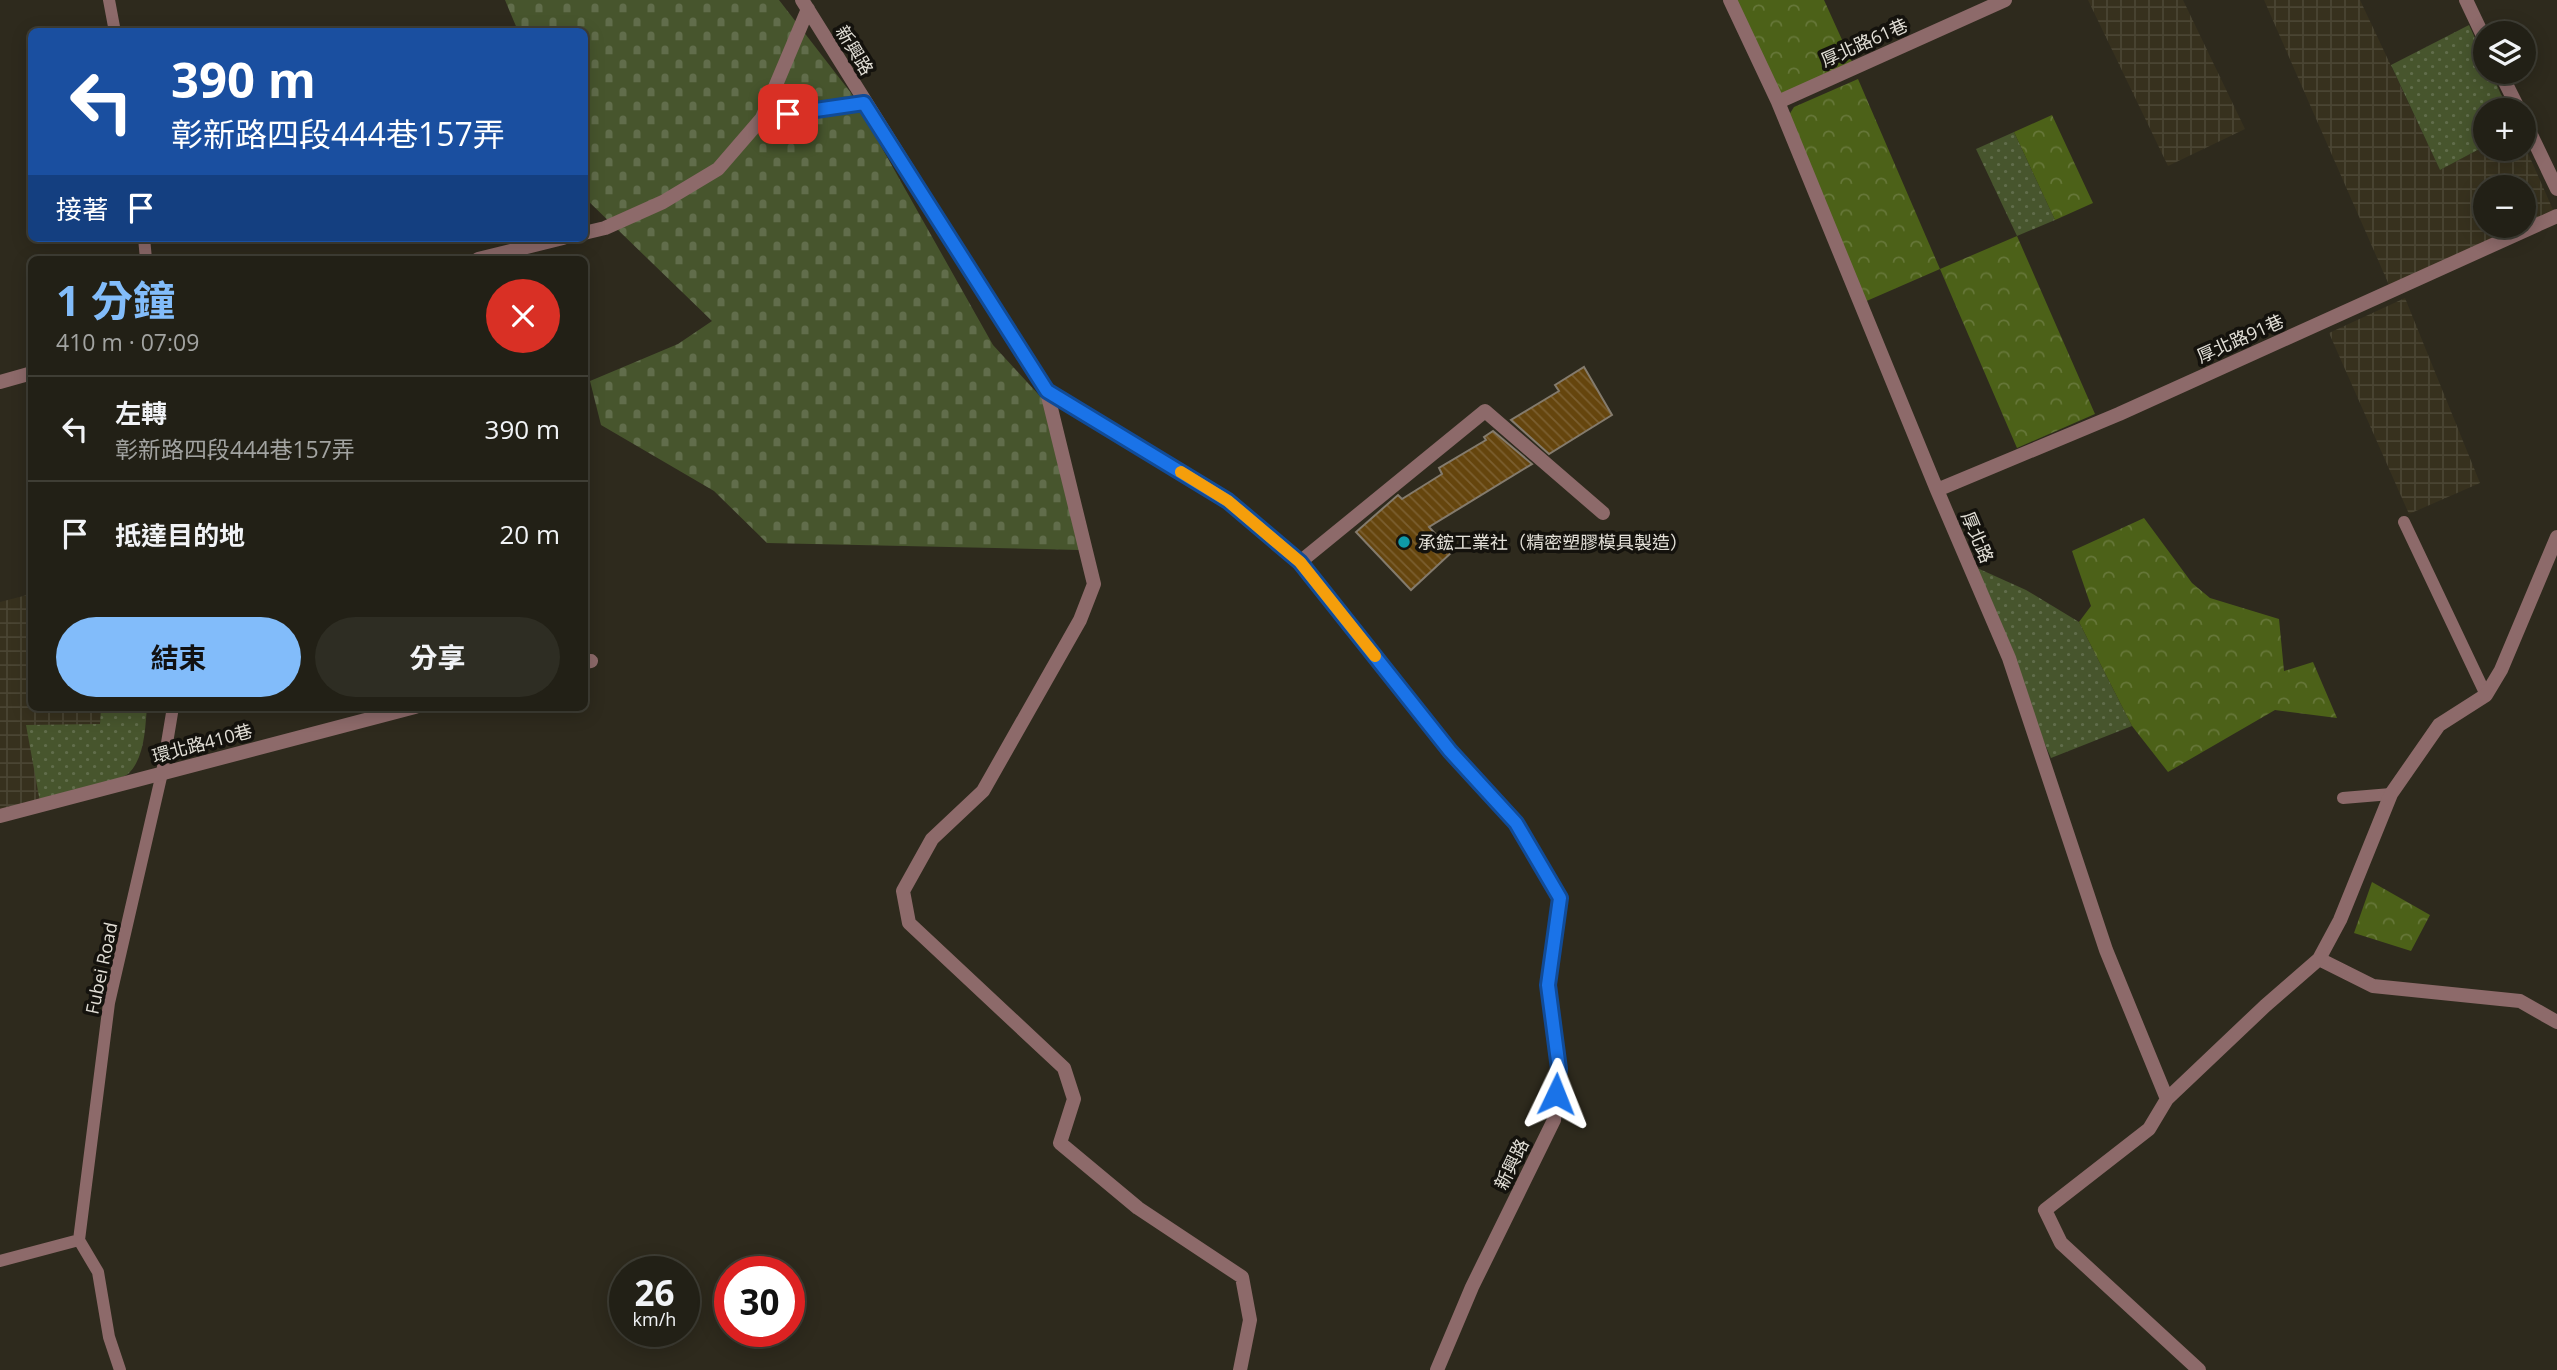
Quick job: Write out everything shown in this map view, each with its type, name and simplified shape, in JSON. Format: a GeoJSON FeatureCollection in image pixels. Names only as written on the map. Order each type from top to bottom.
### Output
{"type":"FeatureCollection","features":[{"type":"Feature","properties":{"kind":"street","name":"厚北路"},"geometry":{"type":"LineString","coordinates":[[1731,0],[1778,102],[2009,658],[2106,950],[2167,1099]]}},
{"type":"Feature","properties":{"kind":"street","name":"厚北路61巷"},"geometry":{"type":"LineString","coordinates":[[1778,102],[2005,0]]}},
{"type":"Feature","properties":{"kind":"street"},"geometry":{"type":"LineString","coordinates":[[2466,0],[2476,21]]}},
{"type":"Feature","properties":{"kind":"street"},"geometry":{"type":"LineString","coordinates":[[588,232],[605,228],[663,202],[718,169],[762,118],[805,4]]}},
{"type":"Feature","properties":{"kind":"street","name":"新興路"},"geometry":{"type":"LineString","coordinates":[[805,4],[864,103],[1047,391],[1228,501],[1300,562],[1450,751],[1516,823],[1560,898],[1548,985],[1559,1069],[1554,1120],[1472,1287],[1437,1370]]}},
{"type":"Feature","properties":{"kind":"street"},"geometry":{"type":"LineString","coordinates":[[762,118],[864,103]]}},
{"type":"Feature","properties":{"kind":"street"},"geometry":{"type":"LineString","coordinates":[[2536,145],[2557,189]]}},
{"type":"Feature","properties":{"kind":"street","name":"厚北路91巷"},"geometry":{"type":"LineString","coordinates":[[1937,489],[2119,414],[2557,216]]}},
{"type":"Feature","properties":{"kind":"street"},"geometry":{"type":"LineString","coordinates":[[490,256],[547,242]]}},
{"type":"Feature","properties":{"kind":"street"},"geometry":{"type":"LineString","coordinates":[[0,382],[28,374]]}},
{"type":"Feature","properties":{"kind":"street"},"geometry":{"type":"LineString","coordinates":[[1047,391],[1094,584],[1080,620],[983,791],[932,839],[903,891],[909,923],[1064,1069],[1074,1099],[1060,1143],[1138,1208],[1242,1277],[1250,1320],[1240,1370]]}},
{"type":"Feature","properties":{"kind":"street"},"geometry":{"type":"LineString","coordinates":[[1300,562],[1485,411],[1603,513]]}},
{"type":"Feature","properties":{"kind":"street"},"geometry":{"type":"LineString","coordinates":[[2199,1370],[2061,1243],[2045,1210],[2149,1129],[2167,1099],[2319,959],[2340,920],[2391,794],[2440,725],[2486,695],[2501,670],[2557,537]]}},
{"type":"Feature","properties":{"kind":"street","name":"環北路410巷"},"geometry":{"type":"LineString","coordinates":[[0,816],[400,711]]}},
{"type":"Feature","properties":{"kind":"street"},"geometry":{"type":"LineString","coordinates":[[2319,959],[2373,986],[2520,1001],[2557,1022]]}},
{"type":"Feature","properties":{"kind":"lane"},"geometry":{"type":"LineString","coordinates":[[109,0],[114,28]]}},
{"type":"Feature","properties":{"kind":"lane"},"geometry":{"type":"LineString","coordinates":[[2404,522],[2486,695]]}},
{"type":"Feature","properties":{"kind":"lane","name":"Fubei Road"},"geometry":{"type":"LineString","coordinates":[[79,1240],[109,1003],[162,773],[172,711]]}},
{"type":"Feature","properties":{"kind":"lane"},"geometry":{"type":"LineString","coordinates":[[2343,798],[2391,794]]}},
{"type":"Feature","properties":{"kind":"lane"},"geometry":{"type":"LineString","coordinates":[[0,1261],[79,1240],[99,1272],[109,1337],[120,1370]]}},
{"type":"Feature","properties":{"kind":"shaded area"},"geometry":{"type":"Polygon","coordinates":[[[2088,0],[2183,0],[2245,129],[2168,166],[2088,0]]]}},
{"type":"Feature","properties":{"kind":"shaded area"},"geometry":{"type":"Polygon","coordinates":[[[2264,0],[2360,0],[2440,170],[2473,152],[2473,161],[2532,161],[2554,212],[2536,220],[2536,175],[2473,175],[2473,238],[2496,238],[2389,285],[2264,0]]]}},
{"type":"Feature","properties":{"kind":"shaded area"},"geometry":{"type":"Polygon","coordinates":[[[2405,298],[2480,483],[2409,514],[2329,333],[2405,298]]]}},
{"type":"Feature","properties":{"kind":"shaded area"},"geometry":{"type":"Polygon","coordinates":[[[28,595],[28,711],[101,711],[100,724],[40,802],[0,812],[0,602],[28,595]]]}},
{"type":"Feature","properties":{"kind":"green space"},"geometry":{"type":"Polygon","coordinates":[[[505,0],[779,0],[851,93],[993,345],[1050,407],[1080,550],[767,543],[714,491],[601,425],[590,381],[678,344],[712,321],[588,201],[588,28],[517,28],[505,0]]]}},
{"type":"Feature","properties":{"kind":"green space"},"geometry":{"type":"Polygon","coordinates":[[[1731,0],[1824,0],[1853,64],[1786,94],[1778,93],[1731,0]]]}},
{"type":"Feature","properties":{"kind":"green space"},"geometry":{"type":"Polygon","coordinates":[[[2469,25],[2473,34],[2473,84],[2496,84],[2503,98],[2473,98],[2473,152],[2440,170],[2391,65],[2469,25]]]}},
{"type":"Feature","properties":{"kind":"green space"},"geometry":{"type":"Polygon","coordinates":[[[1858,79],[1940,269],[1862,303],[1787,118],[1794,107],[1858,79]]]}},
{"type":"Feature","properties":{"kind":"green space"},"geometry":{"type":"Polygon","coordinates":[[[2052,115],[2093,203],[2055,220],[2014,132],[2052,115]]]}},
{"type":"Feature","properties":{"kind":"green space"},"geometry":{"type":"Polygon","coordinates":[[[2014,132],[2055,220],[2017,236],[1976,149],[2014,132]]]}},
{"type":"Feature","properties":{"kind":"green space"},"geometry":{"type":"Polygon","coordinates":[[[2017,236],[2095,414],[2017,448],[1940,269],[2017,236]]]}},
{"type":"Feature","properties":{"kind":"green space"},"geometry":{"type":"Polygon","coordinates":[[[2144,518],[2192,583],[2210,598],[2279,619],[2284,671],[2313,662],[2337,718],[2275,710],[2168,772],[2132,726],[2079,622],[2091,606],[2072,551],[2144,518]]]}},
{"type":"Feature","properties":{"kind":"green space"},"geometry":{"type":"Polygon","coordinates":[[[1966,563],[2026,590],[2079,622],[2132,726],[2051,758],[1966,563]]]}},
{"type":"Feature","properties":{"kind":"green space"},"geometry":{"type":"Polygon","coordinates":[[[101,711],[147,711],[143,742],[134,767],[128,774],[113,780],[40,802],[26,725],[100,724],[101,711]]]}},
{"type":"Feature","properties":{"kind":"green space"},"geometry":{"type":"Polygon","coordinates":[[[2372,882],[2430,915],[2411,951],[2354,933],[2372,882]]]}},
{"type":"Feature","properties":{"kind":"building"},"geometry":{"type":"Polygon","coordinates":[[[1584,367],[1612,415],[1549,454],[1511,420],[1559,391],[1555,385],[1584,367]]]}},
{"type":"Feature","properties":{"kind":"building"},"geometry":{"type":"Polygon","coordinates":[[[1493,431],[1532,464],[1429,527],[1452,552],[1411,590],[1356,532],[1398,495],[1402,499],[1442,474],[1439,468],[1486,440],[1484,437],[1493,431]]]}},
{"type":"Feature","properties":{"kind":"slow traffic"},"geometry":{"type":"LineString","coordinates":[[1181,472],[1228,501],[1300,562],[1375,656]]}},
{"type":"Feature","properties":{"kind":"place","name":"承鋐工業社（精密塑膠模具製造）"},"geometry":{"type":"Point","coordinates":[1404,542]}},
{"type":"Feature","properties":{"kind":"route"},"geometry":{"type":"LineString","coordinates":[[788,114],[864,103],[1047,391],[1228,501],[1270,534],[1300,562],[1450,751],[1516,823],[1560,898],[1548,985],[1559,1069],[1556,1094]]}}]}
